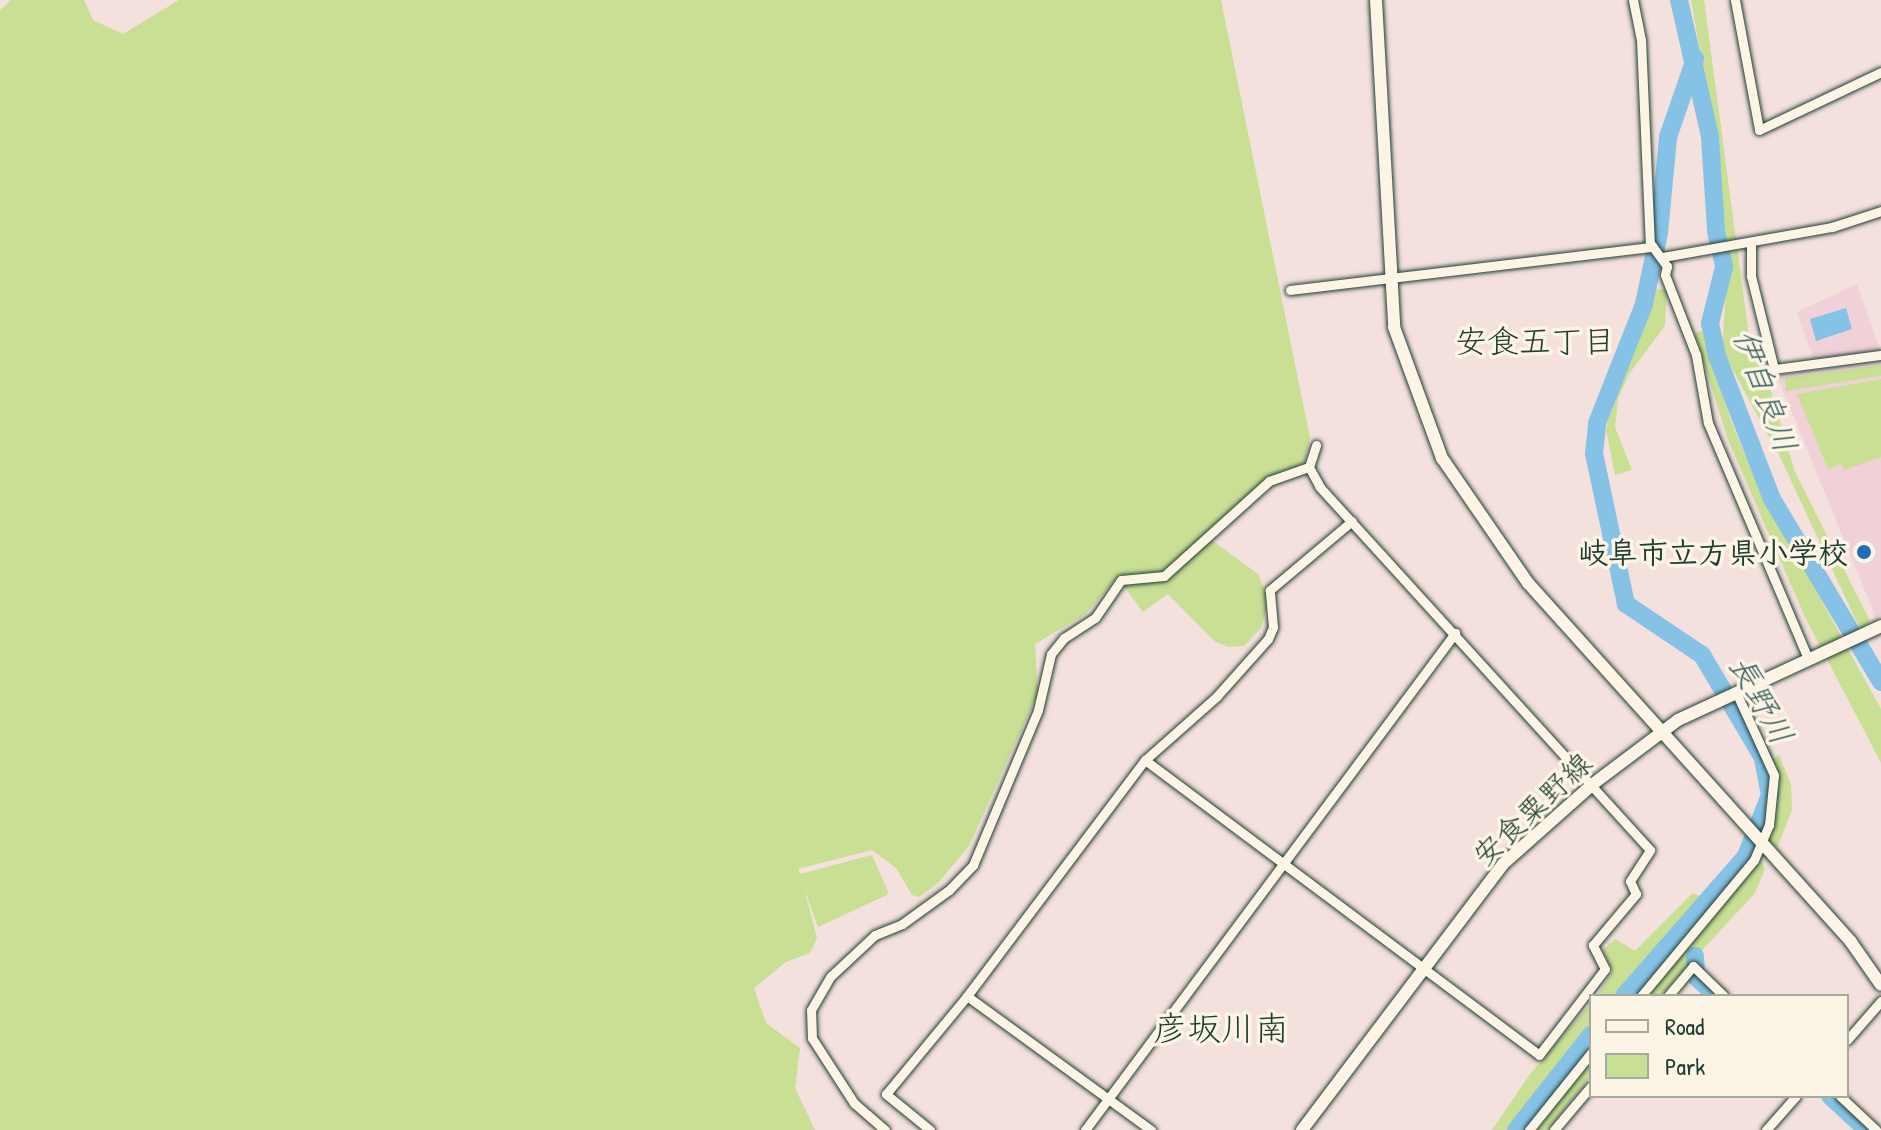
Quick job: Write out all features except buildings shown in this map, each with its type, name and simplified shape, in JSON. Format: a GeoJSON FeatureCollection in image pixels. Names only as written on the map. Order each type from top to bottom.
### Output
{"type":"FeatureCollection","features":[{"type":"Feature","properties":{"kind":"street"},"geometry":{"type":"LineString","coordinates":[[1376,0],[1394,327],[1422,414],[1466,498],[1528,583],[1851,942],[1881,985]]}},
{"type":"Feature","properties":{"kind":"street"},"geometry":{"type":"LineString","coordinates":[[1633,0],[1641,40],[1652,247]]}},
{"type":"Feature","properties":{"kind":"street"},"geometry":{"type":"LineString","coordinates":[[1735,0],[1759,130],[1881,72]]}},
{"type":"Feature","properties":{"kind":"street"},"geometry":{"type":"LineString","coordinates":[[1290,290],[1390,281],[1652,247],[1669,257],[1832,227],[1881,211]]}},
{"type":"Feature","properties":{"kind":"street"},"geometry":{"type":"LineString","coordinates":[[1748,244],[1757,307],[1774,369],[1881,355]]}},
{"type":"Feature","properties":{"kind":"street"},"geometry":{"type":"LineString","coordinates":[[1669,257],[1665,275],[1696,355],[1708,423],[1812,657]]}},
{"type":"Feature","properties":{"kind":"street"},"geometry":{"type":"LineString","coordinates":[[1145,760],[1281,866],[1539,1055],[1605,969],[1593,945],[1636,894],[1630,881],[1650,850],[1320,487],[1309,467],[1316,445]]}},
{"type":"Feature","properties":{"kind":"street"},"geometry":{"type":"LineString","coordinates":[[885,1130],[854,1103],[812,1038],[811,1010],[831,976],[875,935],[902,924],[973,865],[1038,710],[1051,654],[1064,638],[1095,618],[1121,580],[1164,576],[1269,481],[1309,467]]}},
{"type":"Feature","properties":{"kind":"street"},"geometry":{"type":"LineString","coordinates":[[930,1130],[886,1094],[967,996],[1145,760],[1227,686],[1268,639],[1273,627],[1270,590],[1352,521]]}},
{"type":"Feature","properties":{"kind":"street","name":"安食粟野線"},"geometry":{"type":"LineString","coordinates":[[1302,1130],[1503,864],[1593,784],[1660,730],[1881,626]]}},
{"type":"Feature","properties":{"kind":"street"},"geometry":{"type":"LineString","coordinates":[[1085,1130],[1110,1101],[1455,633]]}},
{"type":"Feature","properties":{"kind":"street"},"geometry":{"type":"LineString","coordinates":[[1643,994],[1730,892],[1761,842],[1775,799],[1774,775],[1735,693]]}},
{"type":"Feature","properties":{"kind":"street"},"geometry":{"type":"LineString","coordinates":[[1670,994],[1693,966],[1722,994]]}},
{"type":"Feature","properties":{"kind":"street"},"geometry":{"type":"LineString","coordinates":[[967,996],[1151,1130]]}},
{"type":"Feature","properties":{"kind":"street"},"geometry":{"type":"LineString","coordinates":[[1849,1038],[1881,1001]]}},
{"type":"Feature","properties":{"kind":"street"},"geometry":{"type":"LineString","coordinates":[[1529,1130],[1589,1055]]}},
{"type":"Feature","properties":{"kind":"street"},"geometry":{"type":"LineString","coordinates":[[1554,1130],[1589,1088]]}},
{"type":"Feature","properties":{"kind":"street"},"geometry":{"type":"LineString","coordinates":[[1766,1130],[1794,1098]]}},
{"type":"Feature","properties":{"kind":"street"},"geometry":{"type":"LineString","coordinates":[[1842,1098],[1876,1130]]}},
{"type":"Feature","properties":{"kind":"shaded area"},"geometry":{"type":"Polygon","coordinates":[[[1857,284],[1880,350],[1814,361],[1797,312],[1857,284]]]}},
{"type":"Feature","properties":{"kind":"shaded area","name":"岐阜市立方県小学校"},"geometry":{"type":"Polygon","coordinates":[[[1881,361],[1881,615],[1876,618],[1777,376],[1881,361]]]}},
{"type":"Feature","properties":{"kind":"green space"},"geometry":{"type":"Polygon","coordinates":[[[11,0],[84,0],[93,20],[123,34],[179,0],[1221,0],[1310,438],[1304,462],[1249,499],[1206,536],[1258,574],[1269,601],[1261,628],[1244,646],[1228,647],[1214,641],[1168,594],[1143,612],[1117,577],[1086,614],[1035,644],[1038,693],[969,846],[938,883],[919,897],[912,895],[896,868],[872,850],[798,869],[800,874],[872,855],[889,894],[818,927],[804,888],[817,938],[810,953],[786,962],[754,988],[766,1023],[800,1048],[795,1088],[815,1130],[0,1130],[0,10],[11,0]]]}},
{"type":"Feature","properties":{"kind":"green space"},"geometry":{"type":"Polygon","coordinates":[[[1691,0],[1704,0],[1750,344],[1771,391],[1795,472],[1870,621],[1860,629],[1781,459],[1722,350],[1727,277],[1709,103],[1691,0]]]}},
{"type":"Feature","properties":{"kind":"green space"},"geometry":{"type":"Polygon","coordinates":[[[1657,289],[1667,290],[1665,326],[1629,374],[1618,399],[1615,427],[1632,470],[1615,475],[1606,430],[1614,387],[1657,289]]]}},
{"type":"Feature","properties":{"kind":"green space"},"geometry":{"type":"Polygon","coordinates":[[[1703,330],[1731,421],[1755,479],[1881,709],[1881,763],[1805,617],[1728,440],[1695,334],[1703,330]]]}},
{"type":"Feature","properties":{"kind":"green space"},"geometry":{"type":"Polygon","coordinates":[[[1881,365],[1881,376],[1786,391],[1785,378],[1881,365]]]}},
{"type":"Feature","properties":{"kind":"green space"},"geometry":{"type":"Polygon","coordinates":[[[1881,379],[1881,457],[1844,470],[1841,464],[1828,469],[1797,394],[1881,379]]]}},
{"type":"Feature","properties":{"kind":"green space"},"geometry":{"type":"Polygon","coordinates":[[[1779,755],[1791,784],[1792,810],[1777,848],[1769,841],[1779,783],[1771,760],[1779,755]]]}},
{"type":"Feature","properties":{"kind":"green space"},"geometry":{"type":"Polygon","coordinates":[[[1760,859],[1765,869],[1755,893],[1662,994],[1648,994],[1760,859]]]}},
{"type":"Feature","properties":{"kind":"green space"},"geometry":{"type":"Polygon","coordinates":[[[1693,893],[1707,899],[1625,994],[1598,994],[1612,972],[1603,950],[1615,939],[1635,951],[1693,893]]]}},
{"type":"Feature","properties":{"kind":"green space"},"geometry":{"type":"Polygon","coordinates":[[[1589,1005],[1589,1036],[1513,1130],[1492,1130],[1530,1074],[1589,1005]]]}},
{"type":"Feature","properties":{"kind":"green space"},"geometry":{"type":"Polygon","coordinates":[[[1589,1064],[1589,1078],[1547,1130],[1535,1130],[1589,1064]]]}},
{"type":"Feature","properties":{"kind":"water"},"geometry":{"type":"Polygon","coordinates":[[[1846,308],[1852,329],[1816,341],[1810,319],[1846,308]]]}},
{"type":"Feature","properties":{"kind":"waterway","name":"伊自良川"},"geometry":{"type":"LineString","coordinates":[[1679,0],[1710,137],[1716,231],[1724,267],[1710,323],[1717,356],[1772,499],[1881,682]]}},
{"type":"Feature","properties":{"kind":"waterway","name":"長野川"},"geometry":{"type":"LineString","coordinates":[[1626,994],[1746,856],[1770,795],[1763,758],[1702,655],[1626,604],[1594,454],[1597,423],[1644,304],[1659,233],[1668,137],[1695,59]]}},
{"type":"Feature","properties":{"kind":"waterway"},"geometry":{"type":"LineString","coordinates":[[1695,956],[1696,977],[1715,994]]}},
{"type":"Feature","properties":{"kind":"waterway","name":"長野川"},"geometry":{"type":"LineString","coordinates":[[1516,1130],[1589,1038]]}},
{"type":"Feature","properties":{"kind":"waterway"},"geometry":{"type":"LineString","coordinates":[[1832,1098],[1867,1130]]}},
{"type":"Feature","properties":{"kind":"place","name":"岐阜市立方県小学校"},"geometry":{"type":"Point","coordinates":[1864,552]}},
{"type":"Feature","properties":{"kind":"district","name":"安食五丁目"},"geometry":{"type":"Point","coordinates":[1535,341]}},
{"type":"Feature","properties":{"kind":"district","name":"彦坂川南"},"geometry":{"type":"Point","coordinates":[1221,1029]}}]}
